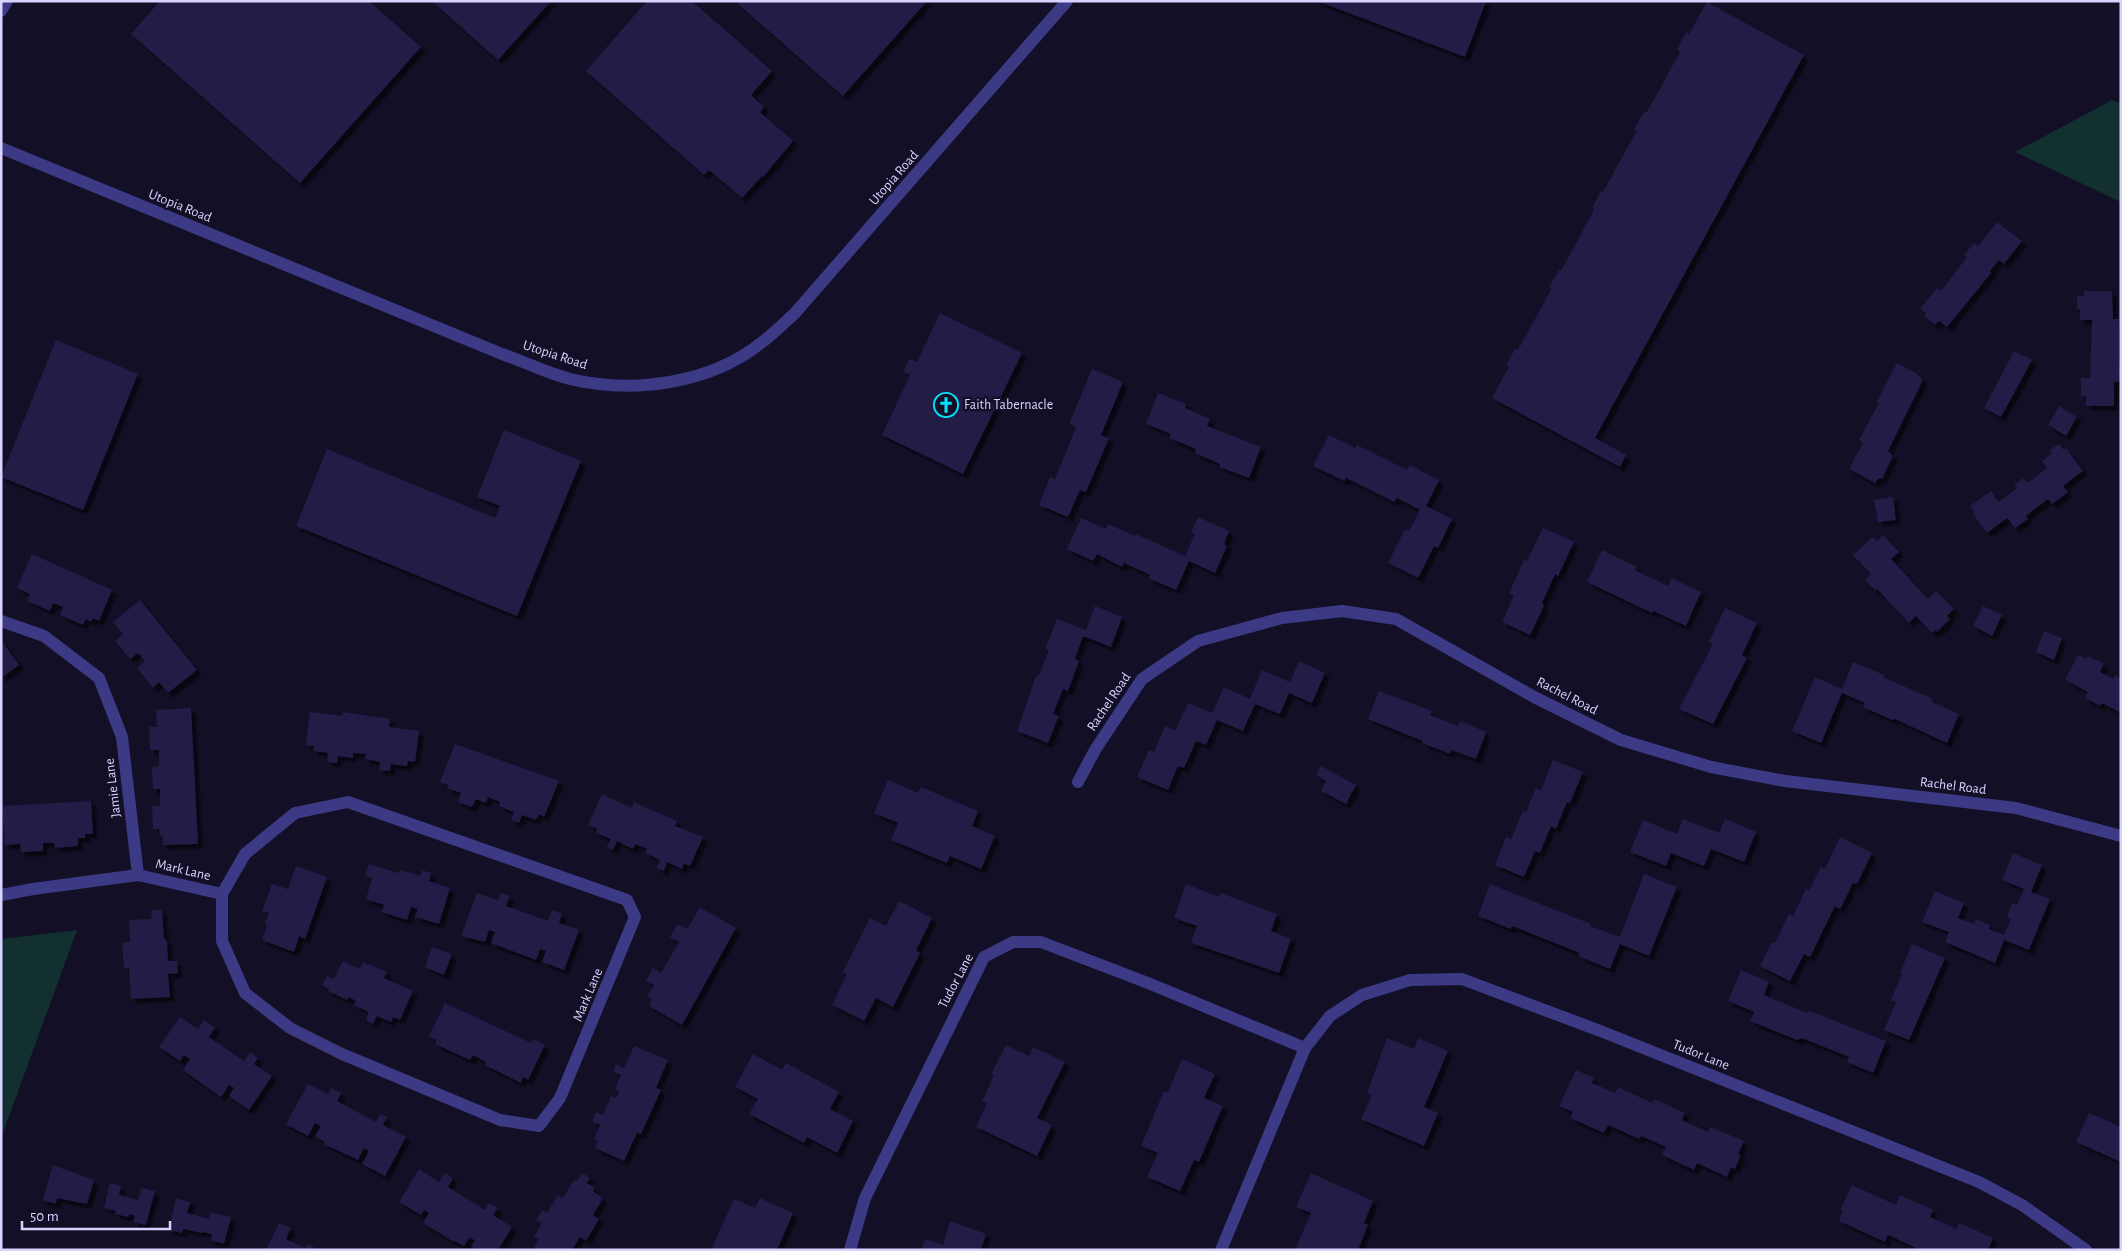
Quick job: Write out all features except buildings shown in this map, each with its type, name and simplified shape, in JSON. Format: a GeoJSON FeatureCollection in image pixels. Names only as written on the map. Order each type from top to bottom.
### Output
{"type":"FeatureCollection","features":[{"type":"Feature","properties":{"kind":"street"},"geometry":{"type":"LineString","coordinates":[[1,10],[7,1]]}},
{"type":"Feature","properties":{"kind":"street","name":"Utopia Road"},"geometry":{"type":"LineString","coordinates":[[1,148],[502,354],[570,378],[622,387],[673,383],[724,365],[760,344],[795,312],[1067,1]]}},
{"type":"Feature","properties":{"kind":"street","name":"Rachel Road"},"geometry":{"type":"LineString","coordinates":[[1078,782],[1095,750],[1142,679],[1198,641],[1282,618],[1342,611],[1396,619],[1536,698],[1622,740],[1711,767],[1785,781],[2016,808],[2121,836]]}},
{"type":"Feature","properties":{"kind":"street","name":"Jamie Lane"},"geometry":{"type":"LineString","coordinates":[[1,622],[44,636],[99,678],[122,737],[138,876]]}},
{"type":"Feature","properties":{"kind":"street","name":"Mark Lane"},"geometry":{"type":"LineString","coordinates":[[348,802],[627,900],[635,917],[560,1098],[539,1126],[500,1120],[342,1054],[290,1028],[245,994],[222,941],[222,894],[245,854],[295,813],[348,802]]}},
{"type":"Feature","properties":{"kind":"street"},"geometry":{"type":"LineString","coordinates":[[1,895],[33,889],[138,876]]}},
{"type":"Feature","properties":{"kind":"street","name":"Mark Lane"},"geometry":{"type":"LineString","coordinates":[[138,876],[222,894]]}},
{"type":"Feature","properties":{"kind":"street","name":"Tudor Lane"},"geometry":{"type":"LineString","coordinates":[[850,1250],[865,1198],[984,956],[1013,942],[1041,942],[1148,983],[1305,1048]]}},
{"type":"Feature","properties":{"kind":"street","name":"Tudor Lane"},"geometry":{"type":"LineString","coordinates":[[1221,1250],[1305,1048],[1330,1016],[1362,995],[1410,980],[1462,979],[1603,1032],[1979,1182],[2022,1205],[2086,1250]]}},
{"type":"Feature","properties":{"kind":"green space"},"geometry":{"type":"Polygon","coordinates":[[[2112,100],[2121,104],[2121,202],[2015,152],[2112,100]]]}},
{"type":"Feature","properties":{"kind":"green space"},"geometry":{"type":"Polygon","coordinates":[[[77,930],[1,1138],[1,939],[77,930]]]}},
{"type":"Feature","properties":{"kind":"place","name":"Faith Tabernacle"},"geometry":{"type":"Point","coordinates":[946,405]}}]}
